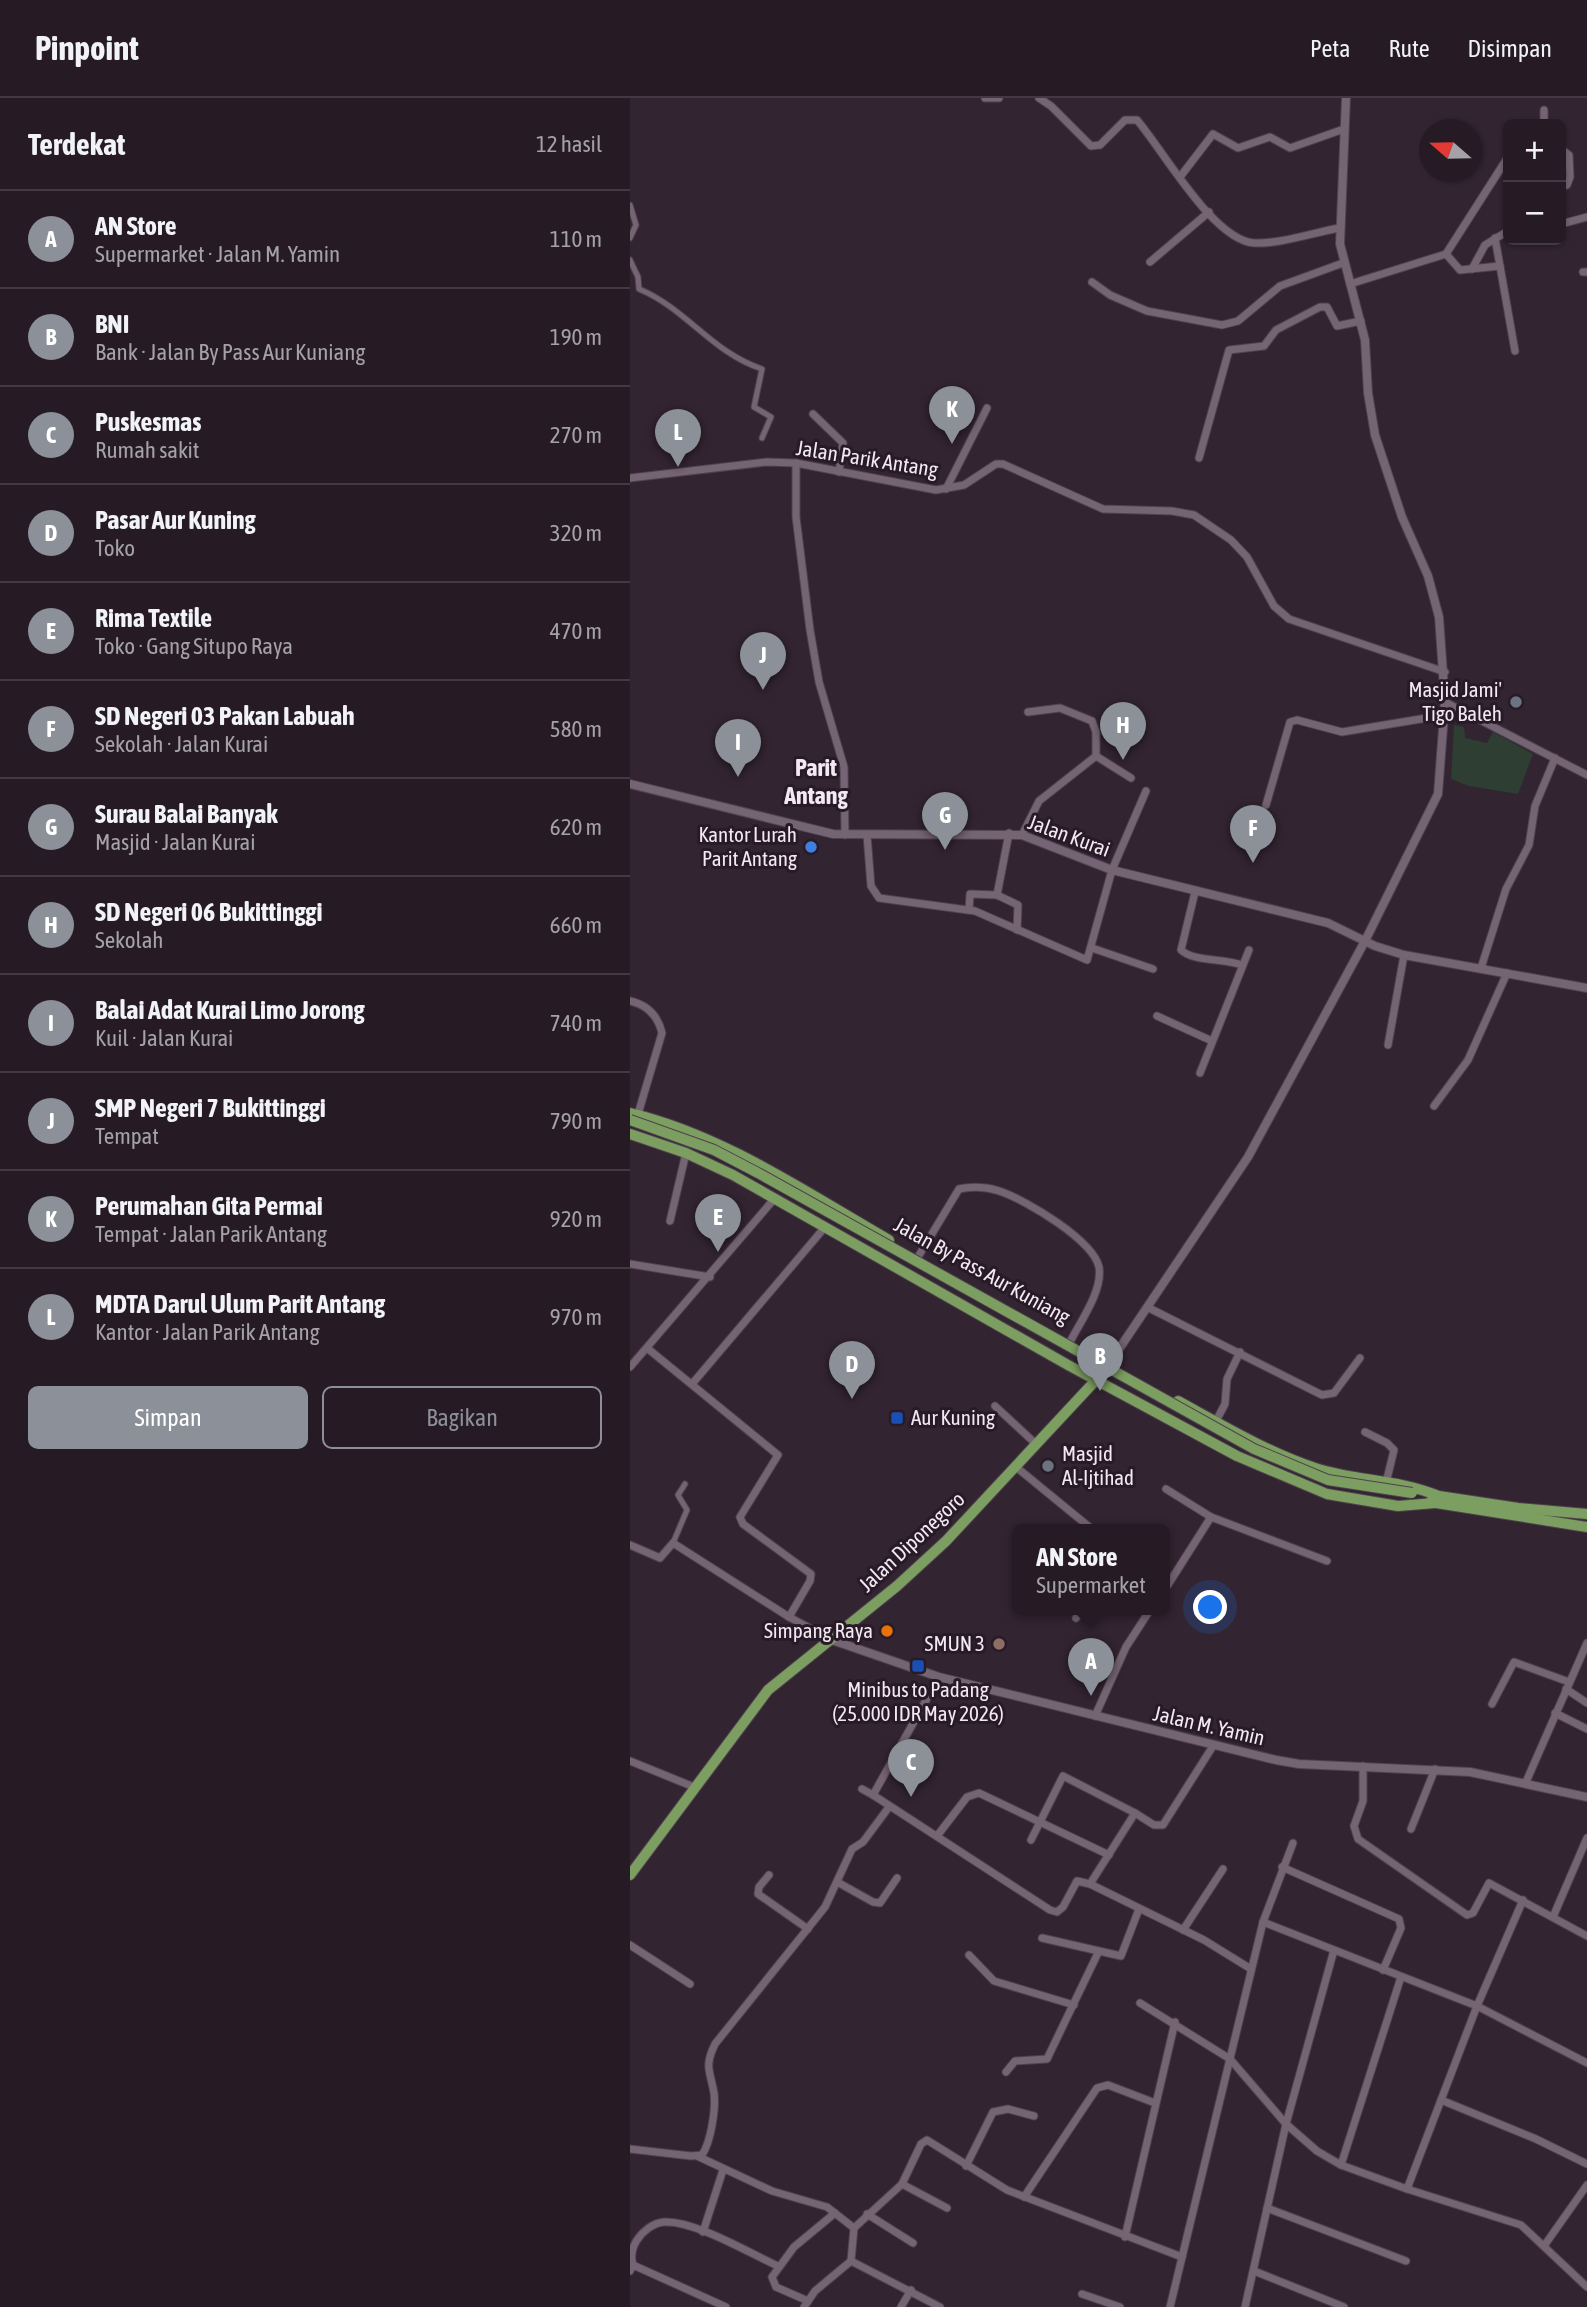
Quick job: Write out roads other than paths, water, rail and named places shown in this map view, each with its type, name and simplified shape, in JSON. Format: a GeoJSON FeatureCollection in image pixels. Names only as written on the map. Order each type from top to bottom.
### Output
{"type":"FeatureCollection","features":[{"type":"Feature","properties":{"kind":"highway","name":"Jalan By Pass Aur Kuniang"},"geometry":{"type":"LineString","coordinates":[[633,1116],[733,1153],[1109,1364],[1216,1421],[1313,1468],[1413,1487],[1436,1499]]}},
{"type":"Feature","properties":{"kind":"highway","name":"Jalan By Pass Aur Kuniang"},"geometry":{"type":"LineString","coordinates":[[633,1116],[702,1145],[758,1173],[1254,1449],[1328,1480],[1411,1496]]}},
{"type":"Feature","properties":{"kind":"highway","name":"Jalan By Pass Aur Kuniang"},"geometry":{"type":"LineString","coordinates":[[630,1127],[683,1144],[738,1170],[1251,1456],[1327,1486],[1436,1499],[1587,1527]]}},
{"type":"Feature","properties":{"kind":"highway","name":"Jalan By Pass Aur Kuniang"},"geometry":{"type":"LineString","coordinates":[[630,1134],[686,1153],[775,1198],[1096,1380],[1237,1456],[1306,1487],[1379,1505],[1436,1499]]}},
{"type":"Feature","properties":{"kind":"highway"},"geometry":{"type":"LineString","coordinates":[[992,1320],[1002,1304]]}},
{"type":"Feature","properties":{"kind":"highway","name":"Jalan Diponegoro"},"geometry":{"type":"LineString","coordinates":[[630,1875],[768,1690],[832,1640],[946,1541],[1096,1380]]}},
{"type":"Feature","properties":{"kind":"highway","name":"Jalan By Pass Aur Kuniang"},"geometry":{"type":"LineString","coordinates":[[1517,1513],[1587,1514]]}},
{"type":"Feature","properties":{"kind":"street"},"geometry":{"type":"LineString","coordinates":[[985,98],[999,98]]}},
{"type":"Feature","properties":{"kind":"street"},"geometry":{"type":"LineString","coordinates":[[1039,98],[1051,106],[1091,146],[1100,145],[1125,120],[1134,118],[1209,212],[1229,232],[1251,243],[1339,228]]}},
{"type":"Feature","properties":{"kind":"street"},"geometry":{"type":"LineString","coordinates":[[1109,1364],[1234,1182],[1365,941],[1432,810],[1441,773],[1445,715],[1444,672],[1435,599],[1398,506],[1375,435],[1361,321],[1343,263],[1339,228],[1346,98]]}},
{"type":"Feature","properties":{"kind":"street"},"geometry":{"type":"LineString","coordinates":[[1544,110],[1544,119]]}},
{"type":"Feature","properties":{"kind":"street"},"geometry":{"type":"LineString","coordinates":[[1180,177],[1213,134],[1238,148],[1270,137],[1290,148],[1344,129]]}},
{"type":"Feature","properties":{"kind":"street"},"geometry":{"type":"LineString","coordinates":[[1566,153],[1569,155],[1570,177],[1566,185]]}},
{"type":"Feature","properties":{"kind":"street"},"geometry":{"type":"LineString","coordinates":[[1349,284],[1446,254],[1503,164]]}},
{"type":"Feature","properties":{"kind":"street"},"geometry":{"type":"LineString","coordinates":[[630,205],[636,225],[630,238]]}},
{"type":"Feature","properties":{"kind":"street"},"geometry":{"type":"LineString","coordinates":[[1150,262],[1209,212]]}},
{"type":"Feature","properties":{"kind":"street"},"geometry":{"type":"LineString","coordinates":[[1566,223],[1587,217]]}},
{"type":"Feature","properties":{"kind":"street"},"geometry":{"type":"LineString","coordinates":[[1472,269],[1485,245],[1503,234]]}},
{"type":"Feature","properties":{"kind":"street"},"geometry":{"type":"LineString","coordinates":[[1495,238],[1515,351]]}},
{"type":"Feature","properties":{"kind":"street"},"geometry":{"type":"LineString","coordinates":[[1446,254],[1457,268],[1500,266]]}},
{"type":"Feature","properties":{"kind":"street"},"geometry":{"type":"LineString","coordinates":[[630,260],[638,276],[639,289],[664,299],[682,312],[712,343],[747,364],[762,369],[754,407],[771,418],[762,438]]}},
{"type":"Feature","properties":{"kind":"street"},"geometry":{"type":"LineString","coordinates":[[1092,282],[1110,295],[1147,311],[1222,325],[1238,321],[1280,286],[1343,263]]}},
{"type":"Feature","properties":{"kind":"street"},"geometry":{"type":"LineString","coordinates":[[1199,458],[1228,349],[1264,346],[1276,330],[1320,307],[1326,307],[1337,326],[1361,321]]}},
{"type":"Feature","properties":{"kind":"street"},"geometry":{"type":"LineString","coordinates":[[946,489],[987,408]]}},
{"type":"Feature","properties":{"kind":"street"},"geometry":{"type":"LineString","coordinates":[[813,414],[843,443],[839,472]]}},
{"type":"Feature","properties":{"kind":"street","name":"Jalan Parik Antang"},"geometry":{"type":"LineString","coordinates":[[630,478],[766,462],[796,463],[922,489],[946,489],[964,485],[999,464],[1102,509],[1172,511],[1194,515],[1231,540],[1247,557],[1268,597],[1289,619],[1444,672]]}},
{"type":"Feature","properties":{"kind":"street"},"geometry":{"type":"LineString","coordinates":[[796,463],[796,517],[810,630],[818,682],[844,768],[845,835]]}},
{"type":"Feature","properties":{"kind":"street"},"geometry":{"type":"LineString","coordinates":[[1445,702],[1587,775]]}},
{"type":"Feature","properties":{"kind":"street"},"geometry":{"type":"LineString","coordinates":[[1028,712],[1060,708],[1092,721],[1096,732],[1096,756]]}},
{"type":"Feature","properties":{"kind":"street"},"geometry":{"type":"LineString","coordinates":[[1266,805],[1290,722],[1297,720],[1342,732],[1445,715]]}},
{"type":"Feature","properties":{"kind":"street"},"geometry":{"type":"LineString","coordinates":[[1096,756],[1131,778]]}},
{"type":"Feature","properties":{"kind":"street"},"geometry":{"type":"LineString","coordinates":[[1023,835],[1039,801],[1049,790],[1096,756]]}},
{"type":"Feature","properties":{"kind":"street"},"geometry":{"type":"LineString","coordinates":[[1481,968],[1506,890],[1529,845],[1535,806],[1555,758]]}},
{"type":"Feature","properties":{"kind":"street","name":"Jalan Kurai"},"geometry":{"type":"LineString","coordinates":[[630,785],[845,835],[1023,835],[1112,870],[1328,923],[1365,941],[1404,955],[1586,985]]}},
{"type":"Feature","properties":{"kind":"street"},"geometry":{"type":"LineString","coordinates":[[867,835],[871,886],[879,898],[969,910],[1087,960],[1112,870],[1146,791]]}},
{"type":"Feature","properties":{"kind":"street"},"geometry":{"type":"LineString","coordinates":[[997,895],[1009,833]]}},
{"type":"Feature","properties":{"kind":"street"},"geometry":{"type":"LineString","coordinates":[[1195,892],[1181,950],[1197,958],[1223,958],[1242,965]]}},
{"type":"Feature","properties":{"kind":"street"},"geometry":{"type":"LineString","coordinates":[[969,910],[970,894],[997,895],[1017,905],[1017,930]]}},
{"type":"Feature","properties":{"kind":"street"},"geometry":{"type":"LineString","coordinates":[[1092,948],[1153,969]]}},
{"type":"Feature","properties":{"kind":"street"},"geometry":{"type":"LineString","coordinates":[[1200,1073],[1249,950]]}},
{"type":"Feature","properties":{"kind":"street"},"geometry":{"type":"LineString","coordinates":[[1388,1045],[1404,955]]}},
{"type":"Feature","properties":{"kind":"street"},"geometry":{"type":"LineString","coordinates":[[1434,1106],[1468,1060],[1507,973]]}},
{"type":"Feature","properties":{"kind":"street"},"geometry":{"type":"LineString","coordinates":[[630,1001],[651,1011],[659,1021],[662,1033],[633,1116]]}},
{"type":"Feature","properties":{"kind":"street"},"geometry":{"type":"LineString","coordinates":[[1157,1016],[1212,1041]]}},
{"type":"Feature","properties":{"kind":"street"},"geometry":{"type":"LineString","coordinates":[[670,1221],[686,1153]]}},
{"type":"Feature","properties":{"kind":"street"},"geometry":{"type":"LineString","coordinates":[[918,1258],[959,1189],[992,1189],[1013,1197],[1083,1241],[1099,1266],[1095,1291],[1070,1342]]}},
{"type":"Feature","properties":{"kind":"street"},"geometry":{"type":"LineString","coordinates":[[630,1367],[710,1277],[775,1198]]}},
{"type":"Feature","properties":{"kind":"street"},"geometry":{"type":"LineString","coordinates":[[692,1384],[825,1227]]}},
{"type":"Feature","properties":{"kind":"street"},"geometry":{"type":"LineString","coordinates":[[630,1264],[710,1277]]}},
{"type":"Feature","properties":{"kind":"street"},"geometry":{"type":"LineString","coordinates":[[1147,1307],[1329,1395],[1360,1358]]}},
{"type":"Feature","properties":{"kind":"street"},"geometry":{"type":"LineString","coordinates":[[647,1348],[778,1455],[740,1517],[743,1524],[811,1574],[789,1617]]}},
{"type":"Feature","properties":{"kind":"street"},"geometry":{"type":"LineString","coordinates":[[1216,1421],[1225,1404],[1227,1379],[1240,1352]]}},
{"type":"Feature","properties":{"kind":"street"},"geometry":{"type":"LineString","coordinates":[[995,1406],[1036,1444]]}},
{"type":"Feature","properties":{"kind":"street"},"geometry":{"type":"LineString","coordinates":[[1365,1432],[1387,1443],[1394,1450],[1386,1483]]}},
{"type":"Feature","properties":{"kind":"street"},"geometry":{"type":"LineString","coordinates":[[1016,1467],[1086,1524]]}},
{"type":"Feature","properties":{"kind":"street"},"geometry":{"type":"LineString","coordinates":[[630,1545],[660,1558],[673,1544],[687,1510],[678,1494],[685,1484]]}},
{"type":"Feature","properties":{"kind":"street"},"geometry":{"type":"LineString","coordinates":[[1166,1489],[1211,1517],[1327,1561]]}},
{"type":"Feature","properties":{"kind":"street"},"geometry":{"type":"LineString","coordinates":[[1170,1582],[1211,1517]]}},
{"type":"Feature","properties":{"kind":"street"},"geometry":{"type":"LineString","coordinates":[[673,1544],[789,1617],[832,1640]]}},
{"type":"Feature","properties":{"kind":"street"},"geometry":{"type":"LineString","coordinates":[[1095,1716],[1126,1647],[1147,1615]]}},
{"type":"Feature","properties":{"kind":"street","name":"Jalan M. Yamin"},"geometry":{"type":"LineString","coordinates":[[832,1640],[939,1677],[1213,1746],[1298,1764],[1435,1769],[1526,1782],[1587,1797]]}},
{"type":"Feature","properties":{"kind":"street"},"geometry":{"type":"LineString","coordinates":[[1526,1782],[1587,1643]]}},
{"type":"Feature","properties":{"kind":"street"},"geometry":{"type":"LineString","coordinates":[[1492,1704],[1514,1662],[1567,1685],[1587,1703]]}},
{"type":"Feature","properties":{"kind":"street"},"geometry":{"type":"LineString","coordinates":[[873,1795],[939,1677]]}},
{"type":"Feature","properties":{"kind":"street"},"geometry":{"type":"LineString","coordinates":[[1555,1713],[1587,1730]]}},
{"type":"Feature","properties":{"kind":"street"},"geometry":{"type":"LineString","coordinates":[[1031,1840],[1063,1776],[1154,1825],[1163,1825],[1213,1746]]}},
{"type":"Feature","properties":{"kind":"street"},"geometry":{"type":"LineString","coordinates":[[630,1761],[694,1787]]}},
{"type":"Feature","properties":{"kind":"street"},"geometry":{"type":"LineString","coordinates":[[1363,1766],[1363,1801],[1354,1826],[1358,1839],[1467,1915],[1473,1913],[1489,1882],[1587,1936]]}},
{"type":"Feature","properties":{"kind":"street"},"geometry":{"type":"LineString","coordinates":[[1411,1829],[1435,1769]]}},
{"type":"Feature","properties":{"kind":"street"},"geometry":{"type":"LineString","coordinates":[[862,1789],[1054,1912],[1063,1908],[1077,1881],[1090,1884],[1184,1930],[1251,1969]]}},
{"type":"Feature","properties":{"kind":"street"},"geometry":{"type":"LineString","coordinates":[[937,1836],[972,1793],[1040,1820],[1109,1855]]}},
{"type":"Feature","properties":{"kind":"street"},"geometry":{"type":"LineString","coordinates":[[697,2156],[707,2145],[714,2096],[707,2071],[711,2052],[727,2027],[808,1929],[839,1883],[852,1849],[863,1842],[889,1807]]}},
{"type":"Feature","properties":{"kind":"street"},"geometry":{"type":"LineString","coordinates":[[1090,1884],[1135,1813]]}},
{"type":"Feature","properties":{"kind":"street"},"geometry":{"type":"LineString","coordinates":[[1553,1917],[1587,1839]]}},
{"type":"Feature","properties":{"kind":"street"},"geometry":{"type":"LineString","coordinates":[[1170,2307],[1263,1922],[1293,1843]]}},
{"type":"Feature","properties":{"kind":"street"},"geometry":{"type":"LineString","coordinates":[[1282,1867],[1399,1919],[1401,1928],[1383,1970]]}},
{"type":"Feature","properties":{"kind":"street"},"geometry":{"type":"LineString","coordinates":[[1184,1930],[1223,1869]]}},
{"type":"Feature","properties":{"kind":"street"},"geometry":{"type":"LineString","coordinates":[[769,1875],[758,1889],[758,1894],[808,1929]]}},
{"type":"Feature","properties":{"kind":"street"},"geometry":{"type":"LineString","coordinates":[[839,1883],[873,1902],[880,1903],[897,1878]]}},
{"type":"Feature","properties":{"kind":"street"},"geometry":{"type":"LineString","coordinates":[[1407,2189],[1476,2006],[1523,1900]]}},
{"type":"Feature","properties":{"kind":"street"},"geometry":{"type":"LineString","coordinates":[[1042,1938],[1098,1953],[1121,1956],[1139,1909]]}},
{"type":"Feature","properties":{"kind":"street"},"geometry":{"type":"LineString","coordinates":[[1263,1922],[1476,2006],[1584,2061],[1587,2051]]}},
{"type":"Feature","properties":{"kind":"street"},"geometry":{"type":"LineString","coordinates":[[630,1945],[690,1984]]}},
{"type":"Feature","properties":{"kind":"street"},"geometry":{"type":"LineString","coordinates":[[1245,2307],[1286,2124],[1334,1950]]}},
{"type":"Feature","properties":{"kind":"street"},"geometry":{"type":"LineString","coordinates":[[1006,2072],[1015,2061],[1047,2059],[1098,1953]]}},
{"type":"Feature","properties":{"kind":"street"},"geometry":{"type":"LineString","coordinates":[[969,1955],[994,1982],[1074,2005]]}},
{"type":"Feature","properties":{"kind":"street"},"geometry":{"type":"LineString","coordinates":[[1341,2165],[1401,1977]]}},
{"type":"Feature","properties":{"kind":"street"},"geometry":{"type":"LineString","coordinates":[[1140,2003],[1175,2022],[1230,2059],[1286,2124],[1317,2151],[1341,2165],[1407,2189],[1521,2225],[1587,2287]]}},
{"type":"Feature","properties":{"kind":"street"},"geometry":{"type":"LineString","coordinates":[[1125,2237],[1175,2022]]}},
{"type":"Feature","properties":{"kind":"street"},"geometry":{"type":"LineString","coordinates":[[1024,2197],[1097,2088],[1108,2085],[1155,2103]]}},
{"type":"Feature","properties":{"kind":"street"},"geometry":{"type":"LineString","coordinates":[[1440,2099],[1536,2138],[1587,2164]]}},
{"type":"Feature","properties":{"kind":"street"},"geometry":{"type":"LineString","coordinates":[[967,2166],[993,2112],[1008,2109],[1034,2116]]}},
{"type":"Feature","properties":{"kind":"street"},"geometry":{"type":"LineString","coordinates":[[835,2213],[794,2247],[772,2277],[776,2287],[806,2304],[851,2261],[853,2228],[902,2184],[924,2140],[1024,2197],[1182,2257]]}},
{"type":"Feature","properties":{"kind":"street"},"geometry":{"type":"LineString","coordinates":[[630,2149],[697,2156],[772,2191],[827,2207],[853,2228]]}},
{"type":"Feature","properties":{"kind":"street"},"geometry":{"type":"LineString","coordinates":[[703,2232],[723,2170]]}},
{"type":"Feature","properties":{"kind":"street"},"geometry":{"type":"LineString","coordinates":[[902,2184],[947,2208]]}},
{"type":"Feature","properties":{"kind":"street"},"geometry":{"type":"LineString","coordinates":[[1544,2246],[1587,2185]]}},
{"type":"Feature","properties":{"kind":"street"},"geometry":{"type":"LineString","coordinates":[[1267,2208],[1406,2261]]}},
{"type":"Feature","properties":{"kind":"street"},"geometry":{"type":"LineString","coordinates":[[867,2214],[913,2243]]}},
{"type":"Feature","properties":{"kind":"street"},"geometry":{"type":"LineString","coordinates":[[726,2307],[631,2268],[631,2254],[636,2241],[657,2223],[675,2223],[703,2232],[778,2266]]}},
{"type":"Feature","properties":{"kind":"street"},"geometry":{"type":"LineString","coordinates":[[851,2261],[940,2307]]}},
{"type":"Feature","properties":{"kind":"street"},"geometry":{"type":"LineString","coordinates":[[1254,2271],[1343,2307]]}},
{"type":"Feature","properties":{"kind":"street"},"geometry":{"type":"LineString","coordinates":[[901,2307],[911,2290]]}},
{"type":"Feature","properties":{"kind":"street"},"geometry":{"type":"LineString","coordinates":[[1082,2294],[1120,2307]]}},
{"type":"Feature","properties":{"kind":"place","name":"Perumahan Gita Permai"},"geometry":{"type":"Point","coordinates":[952,444]}},
{"type":"Feature","properties":{"kind":"place","name":"MDTA Darul Ulum Parit Antang"},"geometry":{"type":"Point","coordinates":[678,467]}},
{"type":"Feature","properties":{"kind":"place","name":"SMP Negeri 7 Bukittinggi"},"geometry":{"type":"Point","coordinates":[763,690]}},
{"type":"Feature","properties":{"kind":"place","name":"Masjid Jami' Tigo Baleh"},"geometry":{"type":"Point","coordinates":[1516,702]}},
{"type":"Feature","properties":{"kind":"place","name":"SD Negeri 06 Bukittinggi"},"geometry":{"type":"Point","coordinates":[1123,760]}},
{"type":"Feature","properties":{"kind":"place","name":"Balai Adat Kurai Limo Jorong"},"geometry":{"type":"Point","coordinates":[738,777]}},
{"type":"Feature","properties":{"kind":"place","name":"Kantor Lurah Parit Antang"},"geometry":{"type":"Point","coordinates":[811,847]}},
{"type":"Feature","properties":{"kind":"place","name":"Surau Balai Banyak"},"geometry":{"type":"Point","coordinates":[945,850]}},
{"type":"Feature","properties":{"kind":"place","name":"SD Negeri 03 Pakan Labuah"},"geometry":{"type":"Point","coordinates":[1253,863]}},
{"type":"Feature","properties":{"kind":"place","name":"Rima Textile"},"geometry":{"type":"Point","coordinates":[718,1252]}},
{"type":"Feature","properties":{"kind":"place","name":"BNI"},"geometry":{"type":"Point","coordinates":[1100,1391]}},
{"type":"Feature","properties":{"kind":"place","name":"Pasar Aur Kuning"},"geometry":{"type":"Point","coordinates":[852,1399]}},
{"type":"Feature","properties":{"kind":"place","name":"Aur Kuning"},"geometry":{"type":"Point","coordinates":[897,1418]}},
{"type":"Feature","properties":{"kind":"place","name":"Masjid Al-Ijtihad"},"geometry":{"type":"Point","coordinates":[1048,1466]}},
{"type":"Feature","properties":{"kind":"place","name":"Simpang Raya"},"geometry":{"type":"Point","coordinates":[887,1631]}},
{"type":"Feature","properties":{"kind":"place","name":"SMUN 3"},"geometry":{"type":"Point","coordinates":[999,1644]}},
{"type":"Feature","properties":{"kind":"place","name":"Minibus to Padang (25.000 IDR May 2026)"},"geometry":{"type":"Point","coordinates":[918,1666]}},
{"type":"Feature","properties":{"kind":"place","name":"AN Store"},"geometry":{"type":"Point","coordinates":[1091,1696]}},
{"type":"Feature","properties":{"kind":"place","name":"Puskesmas"},"geometry":{"type":"Point","coordinates":[911,1797]}},
{"type":"Feature","properties":{"kind":"district","name":"Parit Antang"},"geometry":{"type":"Point","coordinates":[816,782]}}]}
